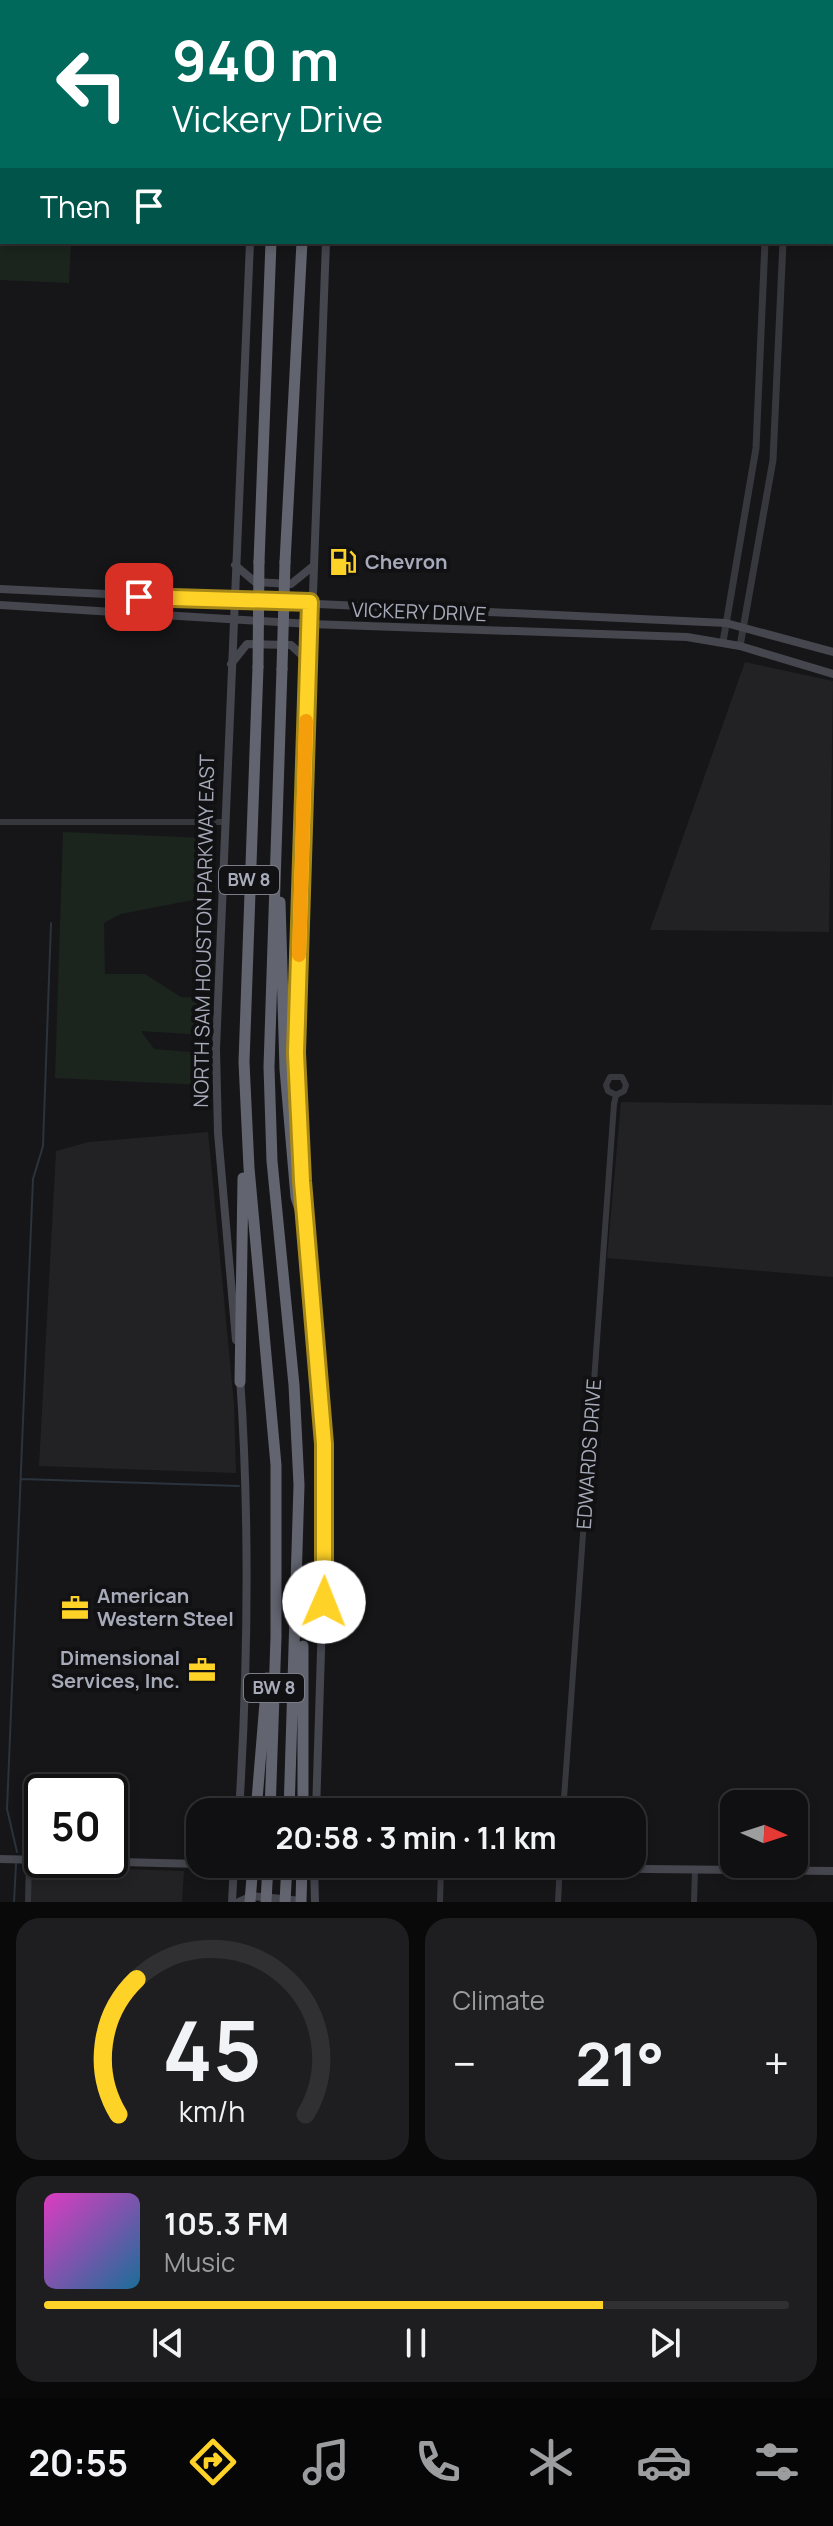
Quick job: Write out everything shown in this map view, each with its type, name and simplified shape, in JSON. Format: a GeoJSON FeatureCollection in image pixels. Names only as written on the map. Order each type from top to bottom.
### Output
{"type":"FeatureCollection","features":[{"type":"Feature","properties":{"kind":"highway","name":"NORTH SAM HOUSTON PARKWAY EAST"},"geometry":{"type":"LineString","coordinates":[[269,244],[258,667],[246,958],[245,1093],[273,1418],[277,1565],[270,1798]]}},
{"type":"Feature","properties":{"kind":"highway","name":"BW 8"},"geometry":{"type":"LineString","coordinates":[[289,1798],[299,1517],[294,1385],[270,1129],[269,1021],[285,562],[302,244]]}},
{"type":"Feature","properties":{"kind":"highway"},"geometry":{"type":"LineString","coordinates":[[276,818],[285,1069],[296,1197],[306,1228]]}},
{"type":"Feature","properties":{"kind":"highway"},"geometry":{"type":"LineString","coordinates":[[240,1382],[245,1093]]}},
{"type":"Feature","properties":{"kind":"highway"},"geometry":{"type":"LineString","coordinates":[[299,1517],[303,1798]]}},
{"type":"Feature","properties":{"kind":"highway"},"geometry":{"type":"LineString","coordinates":[[257,1798],[277,1565]]}},
{"type":"Feature","properties":{"kind":"highway"},"geometry":{"type":"LineString","coordinates":[[250,1902],[252,1878]]}},
{"type":"Feature","properties":{"kind":"highway"},"geometry":{"type":"LineString","coordinates":[[266,1902],[267,1878]]}},
{"type":"Feature","properties":{"kind":"highway"},"geometry":{"type":"LineString","coordinates":[[285,1902],[286,1878]]}},
{"type":"Feature","properties":{"kind":"highway"},"geometry":{"type":"LineString","coordinates":[[302,1902],[307,1878]]}},
{"type":"Feature","properties":{"kind":"main road","name":"NORTH SAM HOUSTON PARKWAY EAST"},"geometry":{"type":"LineString","coordinates":[[240,1798],[248,1564],[240,1382],[218,1133],[217,995],[250,244]]}},
{"type":"Feature","properties":{"kind":"main road"},"geometry":{"type":"LineString","coordinates":[[316,1798],[326,1491],[296,1053],[310,602],[326,244]]}},
{"type":"Feature","properties":{"kind":"main road"},"geometry":{"type":"LineString","coordinates":[[234,565],[255,582],[291,584],[312,566]]}},
{"type":"Feature","properties":{"kind":"main road","name":"VICKERY DRIVE"},"geometry":{"type":"LineString","coordinates":[[0,589],[726,623],[833,652]]}},
{"type":"Feature","properties":{"kind":"main road"},"geometry":{"type":"LineString","coordinates":[[105,612],[107,596]]}},
{"type":"Feature","properties":{"kind":"main road","name":"VICKERY DRIVE"},"geometry":{"type":"LineString","coordinates":[[0,605],[310,624],[723,642],[833,674]]}},
{"type":"Feature","properties":{"kind":"main road"},"geometry":{"type":"LineString","coordinates":[[532,633],[533,612]]}},
{"type":"Feature","properties":{"kind":"main road"},"geometry":{"type":"LineString","coordinates":[[638,637],[639,619]]}},
{"type":"Feature","properties":{"kind":"main road"},"geometry":{"type":"LineString","coordinates":[[230,666],[247,644],[291,645],[308,662]]}},
{"type":"Feature","properties":{"kind":"main road"},"geometry":{"type":"LineString","coordinates":[[0,1859],[24,1860]]}},
{"type":"Feature","properties":{"kind":"main road"},"geometry":{"type":"LineString","coordinates":[[128,1862],[186,1864]]}},
{"type":"Feature","properties":{"kind":"main road"},"geometry":{"type":"LineString","coordinates":[[646,1868],[833,1871]]}},
{"type":"Feature","properties":{"kind":"main road"},"geometry":{"type":"LineString","coordinates":[[232,1902],[233,1878]]}},
{"type":"Feature","properties":{"kind":"main road"},"geometry":{"type":"LineString","coordinates":[[312,1878],[315,1902]]}},
{"type":"Feature","properties":{"kind":"main road"},"geometry":{"type":"LineString","coordinates":[[239,1902],[252,1896],[302,1902]]}},
{"type":"Feature","properties":{"kind":"street"},"geometry":{"type":"LineString","coordinates":[[723,642],[747,510],[759,407],[765,244]]}},
{"type":"Feature","properties":{"kind":"street"},"geometry":{"type":"LineString","coordinates":[[740,646],[764,512],[775,408],[783,244]]}},
{"type":"Feature","properties":{"kind":"street"},"geometry":{"type":"LineString","coordinates":[[764,276],[781,276]]}},
{"type":"Feature","properties":{"kind":"street"},"geometry":{"type":"LineString","coordinates":[[759,407],[775,408]]}},
{"type":"Feature","properties":{"kind":"street"},"geometry":{"type":"LineString","coordinates":[[747,510],[764,512]]}},
{"type":"Feature","properties":{"kind":"street"},"geometry":{"type":"LineString","coordinates":[[0,822],[224,822]]}},
{"type":"Feature","properties":{"kind":"street","name":"EDWARDS DRIVE"},"geometry":{"type":"LineString","coordinates":[[564,1798],[616,1095]]}},
{"type":"Feature","properties":{"kind":"street"},"geometry":{"type":"LineString","coordinates":[[694,1902],[695,1869]]}},
{"type":"Feature","properties":{"kind":"street"},"geometry":{"type":"LineString","coordinates":[[28,1902],[29,1878]]}},
{"type":"Feature","properties":{"kind":"street"},"geometry":{"type":"LineString","coordinates":[[440,1902],[441,1878]]}},
{"type":"Feature","properties":{"kind":"street"},"geometry":{"type":"LineString","coordinates":[[558,1902],[559,1878]]}},
{"type":"Feature","properties":{"kind":"shaded area"},"geometry":{"type":"Polygon","coordinates":[[[0,244],[71,244],[69,283],[0,280],[0,244]]]}},
{"type":"Feature","properties":{"kind":"shaded area"},"geometry":{"type":"Polygon","coordinates":[[[745,662],[833,681],[829,932],[650,930],[745,662]]]}},
{"type":"Feature","properties":{"kind":"shaded area"},"geometry":{"type":"Polygon","coordinates":[[[63,832],[207,838],[203,898],[121,914],[104,923],[105,974],[145,974],[181,997],[210,998],[204,1035],[141,1031],[154,1049],[204,1053],[202,1085],[55,1078],[63,832]]]}},
{"type":"Feature","properties":{"kind":"shaded area"},"geometry":{"type":"Polygon","coordinates":[[[833,1073],[833,1277],[607,1258],[621,1102],[832,1105],[833,1073]]]}},
{"type":"Feature","properties":{"kind":"shaded area"},"geometry":{"type":"Polygon","coordinates":[[[208,1132],[234,1404],[236,1473],[39,1466],[56,1151],[89,1142],[208,1132]]]}},
{"type":"Feature","properties":{"kind":"shaded area"},"geometry":{"type":"Polygon","coordinates":[[[128,1869],[184,1871],[182,1902],[28,1902],[29,1878],[128,1878],[128,1869]]]}},
{"type":"Feature","properties":{"kind":"waterway"},"geometry":{"type":"LineString","coordinates":[[17,1852],[7,1809],[33,1179],[43,1146],[51,923]]}},
{"type":"Feature","properties":{"kind":"waterway"},"geometry":{"type":"LineString","coordinates":[[21,1479],[239,1486]]}},
{"type":"Feature","properties":{"kind":"waterway"},"geometry":{"type":"LineString","coordinates":[[14,1902],[16,1864]]}},
{"type":"Feature","properties":{"kind":"slow traffic"},"geometry":{"type":"LineString","coordinates":[[299,955],[306,721]]}},
{"type":"Feature","properties":{"kind":"place","name":"Chevron"},"geometry":{"type":"Point","coordinates":[343,562]}},
{"type":"Feature","properties":{"kind":"place","name":"American Western Steel"},"geometry":{"type":"Point","coordinates":[75,1608]}},
{"type":"Feature","properties":{"kind":"place","name":"Dimensional Services, Inc."},"geometry":{"type":"Point","coordinates":[202,1670]}},
{"type":"Feature","properties":{"kind":"route"},"geometry":{"type":"LineString","coordinates":[[139,597],[310,602],[296,1053],[302,1181],[324,1444],[324,1602]]}}]}
